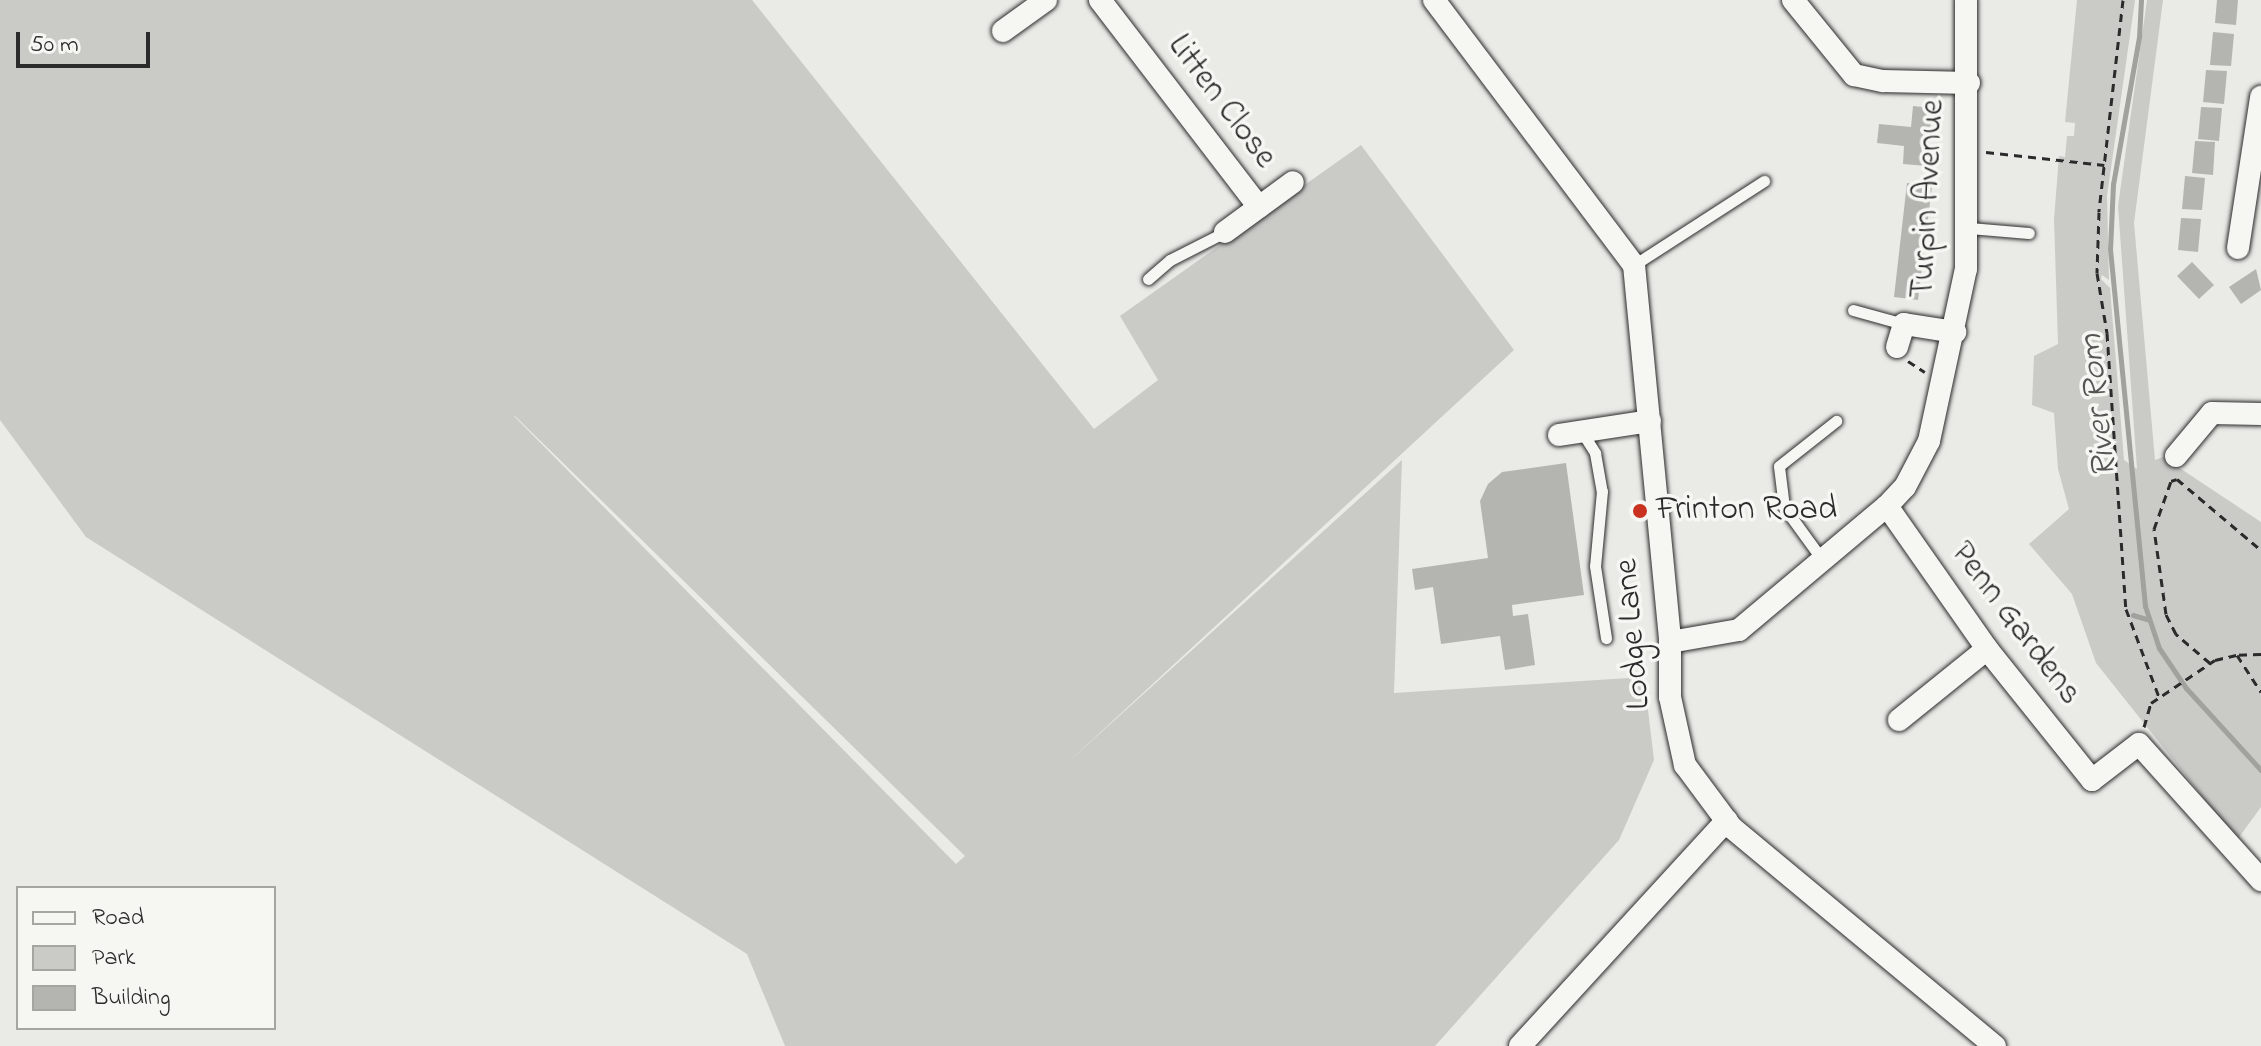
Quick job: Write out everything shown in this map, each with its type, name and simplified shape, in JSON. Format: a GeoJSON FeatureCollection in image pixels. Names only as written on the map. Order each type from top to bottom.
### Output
{"type":"FeatureCollection","features":[{"type":"Feature","properties":{"kind":"street"},"geometry":{"type":"LineString","coordinates":[[1003,31],[1046,0]]}},
{"type":"Feature","properties":{"kind":"street","name":"Litten Close"},"geometry":{"type":"LineString","coordinates":[[1100,0],[1259,207]]}},
{"type":"Feature","properties":{"kind":"street"},"geometry":{"type":"LineString","coordinates":[[1434,0],[1634,265]]}},
{"type":"Feature","properties":{"kind":"street"},"geometry":{"type":"LineString","coordinates":[[1793,0],[1854,75],[1883,81],[1969,83]]}},
{"type":"Feature","properties":{"kind":"street","name":"Turpin Avenue"},"geometry":{"type":"LineString","coordinates":[[1670,642],[1739,630],[1821,558],[1887,506],[1905,487],[1929,441],[1945,385],[1955,332],[1969,228],[1966,0]]}},
{"type":"Feature","properties":{"kind":"street"},"geometry":{"type":"LineString","coordinates":[[2238,248],[2261,97]]}},
{"type":"Feature","properties":{"kind":"street"},"geometry":{"type":"LineString","coordinates":[[1225,232],[1293,182]]}},
{"type":"Feature","properties":{"kind":"street","name":"Lodge Lane"},"geometry":{"type":"LineString","coordinates":[[1634,265],[1670,642],[1670,697],[1685,765],[1727,820],[1995,1046]]}},
{"type":"Feature","properties":{"kind":"street"},"geometry":{"type":"LineString","coordinates":[[1900,353],[1904,324],[1955,332]]}},
{"type":"Feature","properties":{"kind":"street"},"geometry":{"type":"LineString","coordinates":[[2176,456],[2212,413],[2261,414]]}},
{"type":"Feature","properties":{"kind":"street"},"geometry":{"type":"LineString","coordinates":[[1559,435],[1650,421]]}},
{"type":"Feature","properties":{"kind":"street","name":"Penn Gardens"},"geometry":{"type":"LineString","coordinates":[[1887,506],[1987,649],[2092,780],[2139,744]]}},
{"type":"Feature","properties":{"kind":"street"},"geometry":{"type":"LineString","coordinates":[[1899,720],[1987,649]]}},
{"type":"Feature","properties":{"kind":"street"},"geometry":{"type":"LineString","coordinates":[[2139,744],[2261,880]]}},
{"type":"Feature","properties":{"kind":"street"},"geometry":{"type":"LineString","coordinates":[[1520,1046],[1727,820]]}},
{"type":"Feature","properties":{"kind":"lane"},"geometry":{"type":"LineString","coordinates":[[1634,265],[1764,181]]}},
{"type":"Feature","properties":{"kind":"lane"},"geometry":{"type":"LineString","coordinates":[[1969,228],[2029,233]]}},
{"type":"Feature","properties":{"kind":"lane"},"geometry":{"type":"LineString","coordinates":[[1148,279],[1170,260],[1225,232]]}},
{"type":"Feature","properties":{"kind":"lane"},"geometry":{"type":"LineString","coordinates":[[1853,310],[1904,324]]}},
{"type":"Feature","properties":{"kind":"lane"},"geometry":{"type":"LineString","coordinates":[[1821,558],[1784,507],[1779,466],[1836,421]]}},
{"type":"Feature","properties":{"kind":"lane"},"geometry":{"type":"LineString","coordinates":[[1581,431],[1595,453],[1602,491],[1595,566],[1606,638]]}},
{"type":"Feature","properties":{"kind":"path"},"geometry":{"type":"LineString","coordinates":[[2123,0],[2104,165],[2097,273],[2107,333],[2126,609],[2159,697]]}},
{"type":"Feature","properties":{"kind":"path"},"geometry":{"type":"LineString","coordinates":[[1970,150],[2104,165]]}},
{"type":"Feature","properties":{"kind":"path"},"geometry":{"type":"LineString","coordinates":[[1900,353],[1945,385]]}},
{"type":"Feature","properties":{"kind":"path"},"geometry":{"type":"LineString","coordinates":[[2210,663],[2176,634],[2166,614],[2154,529],[2171,481],[2177,479],[2261,550]]}},
{"type":"Feature","properties":{"kind":"path"},"geometry":{"type":"LineString","coordinates":[[2139,744],[2151,703],[2159,697],[2210,663],[2237,655],[2261,654]]}},
{"type":"Feature","properties":{"kind":"path"},"geometry":{"type":"LineString","coordinates":[[2237,655],[2261,692]]}},
{"type":"Feature","properties":{"kind":"green space"},"geometry":{"type":"Polygon","coordinates":[[[0,0],[752,0],[1094,429],[1158,380],[1120,316],[1361,145],[1514,350],[1065,765],[1402,460],[1394,693],[1644,677],[1654,760],[1619,840],[1435,1046],[785,1046],[747,954],[86,537],[0,420],[0,0]],[[515,416],[956,864],[965,856],[515,416]]]}},
{"type":"Feature","properties":{"kind":"green space"},"geometry":{"type":"Polygon","coordinates":[[[2077,0],[2135,0],[2107,196],[2109,280],[2102,275],[2101,279],[2110,288],[2124,460],[2137,469],[2118,206],[2147,0],[2163,0],[2134,223],[2155,460],[2163,457],[2261,522],[2261,807],[2237,840],[2096,663],[2072,594],[2029,544],[2069,509],[2058,469],[2054,413],[2032,405],[2034,356],[2058,344],[2054,219],[2059,156],[2065,157],[2067,136],[2074,136],[2075,123],[2065,122],[2077,0]]]}},
{"type":"Feature","properties":{"kind":"building"},"geometry":{"type":"Polygon","coordinates":[[[2217,0],[2238,0],[2236,25],[2215,23],[2217,0]]]}},
{"type":"Feature","properties":{"kind":"building"},"geometry":{"type":"Polygon","coordinates":[[[2213,32],[2234,34],[2231,66],[2210,65],[2213,32]]]}},
{"type":"Feature","properties":{"kind":"building"},"geometry":{"type":"Polygon","coordinates":[[[2206,70],[2227,71],[2224,104],[2203,102],[2206,70]]]}},
{"type":"Feature","properties":{"kind":"building"},"geometry":{"type":"Polygon","coordinates":[[[1913,106],[1932,108],[1927,166],[1903,164],[1904,146],[1877,143],[1879,124],[1911,127],[1913,106]]]}},
{"type":"Feature","properties":{"kind":"building"},"geometry":{"type":"Polygon","coordinates":[[[2201,107],[2222,108],[2219,141],[2198,139],[2201,107]]]}},
{"type":"Feature","properties":{"kind":"building"},"geometry":{"type":"Polygon","coordinates":[[[2195,141],[2215,142],[2213,175],[2192,173],[2195,141]]]}},
{"type":"Feature","properties":{"kind":"building"},"geometry":{"type":"Polygon","coordinates":[[[2185,176],[2205,178],[2202,210],[2182,209],[2185,176]]]}},
{"type":"Feature","properties":{"kind":"building"},"geometry":{"type":"Polygon","coordinates":[[[1907,183],[1932,186],[1918,300],[1894,297],[1907,183]]]}},
{"type":"Feature","properties":{"kind":"building"},"geometry":{"type":"Polygon","coordinates":[[[2181,218],[2201,219],[2198,252],[2178,250],[2181,218]]]}},
{"type":"Feature","properties":{"kind":"building"},"geometry":{"type":"Polygon","coordinates":[[[2192,262],[2214,285],[2199,299],[2177,276],[2192,262]]]}},
{"type":"Feature","properties":{"kind":"building"},"geometry":{"type":"Polygon","coordinates":[[[2256,269],[2261,290],[2241,304],[2229,287],[2256,269]]]}},
{"type":"Feature","properties":{"kind":"building"},"geometry":{"type":"Polygon","coordinates":[[[1566,463],[1584,595],[1512,605],[1513,616],[1528,614],[1535,665],[1505,670],[1500,636],[1441,644],[1433,587],[1415,590],[1412,569],[1488,558],[1480,501],[1488,484],[1502,472],[1566,463]]]}},
{"type":"Feature","properties":{"kind":"waterway","name":"River Rom"},"geometry":{"type":"LineString","coordinates":[[2141,0],[2139,37],[2113,184],[2110,249],[2145,606],[2159,648],[2186,688],[2261,770]]}},
{"type":"Feature","properties":{"kind":"waterway"},"geometry":{"type":"LineString","coordinates":[[2133,615],[2149,620]]}},
{"type":"Feature","properties":{"kind":"place","name":"Frinton Road"},"geometry":{"type":"Point","coordinates":[1640,511]}}]}
